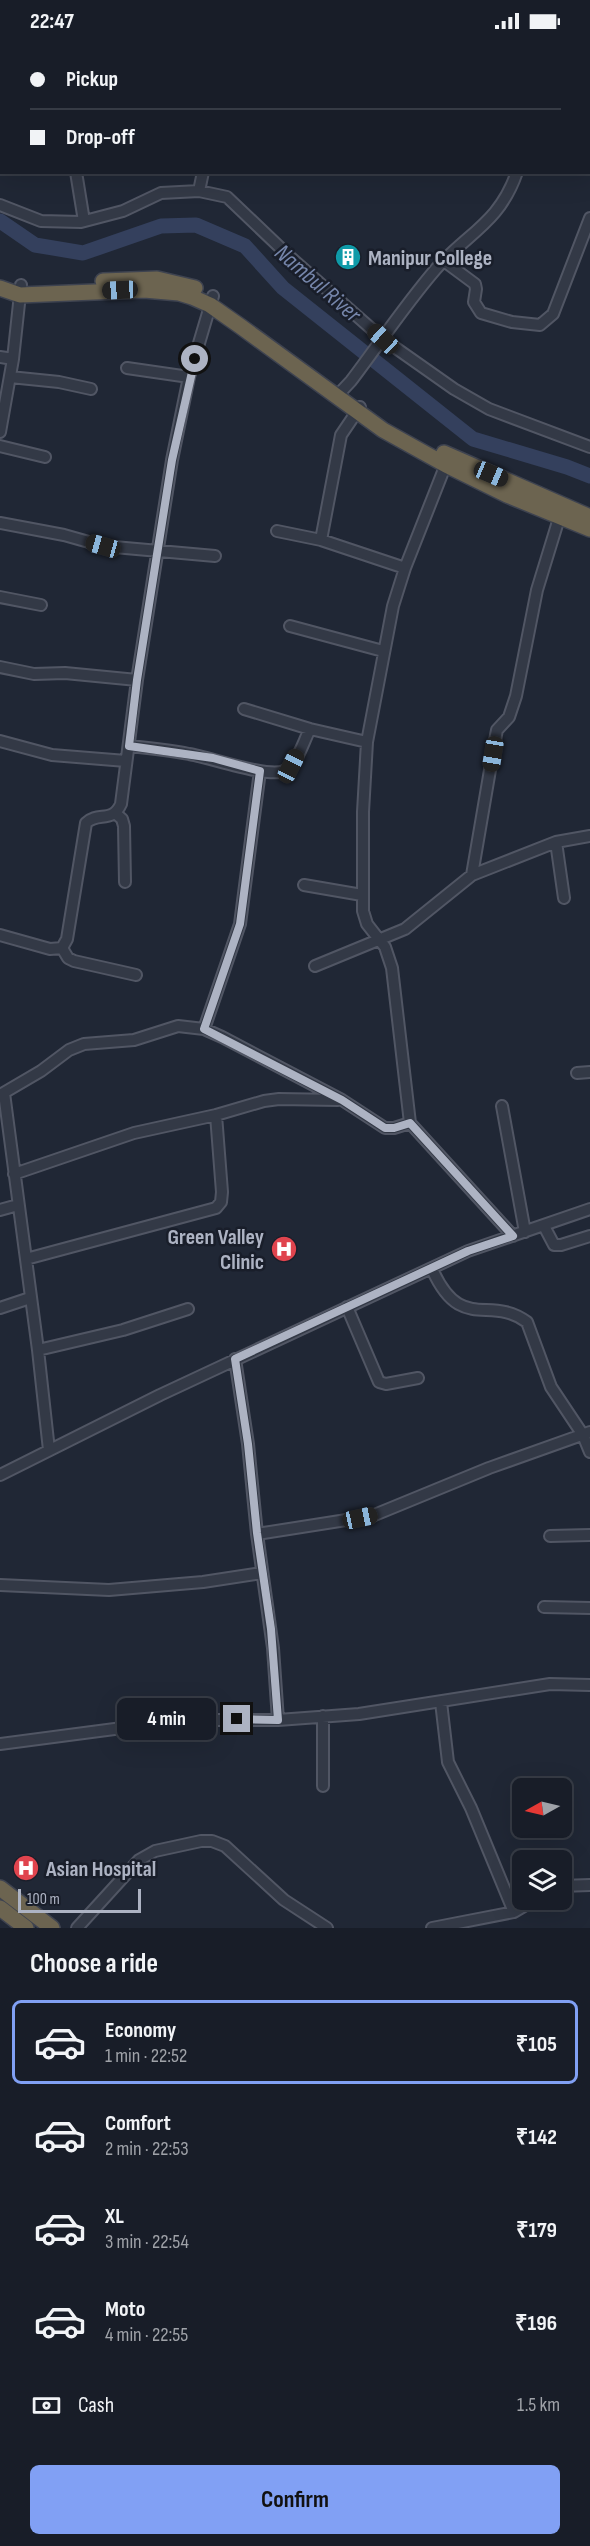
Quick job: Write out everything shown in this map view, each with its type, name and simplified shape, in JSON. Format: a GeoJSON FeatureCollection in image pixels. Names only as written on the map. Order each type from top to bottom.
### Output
{"type":"FeatureCollection","features":[{"type":"Feature","properties":{"kind":"highway"},"geometry":{"type":"LineString","coordinates":[[0,278],[21,290]]}},
{"type":"Feature","properties":{"kind":"highway"},"geometry":{"type":"LineString","coordinates":[[0,288],[21,290],[136,278],[184,284],[274,339],[343,390],[358,409],[507,495],[590,529]]}},
{"type":"Feature","properties":{"kind":"highway"},"geometry":{"type":"LineString","coordinates":[[448,461],[590,517]]}},
{"type":"Feature","properties":{"kind":"highway"},"geometry":{"type":"LineString","coordinates":[[0,1887],[52,1928]]}},
{"type":"Feature","properties":{"kind":"highway"},"geometry":{"type":"LineString","coordinates":[[0,1908],[26,1928]]}},
{"type":"Feature","properties":{"kind":"street"},"geometry":{"type":"LineString","coordinates":[[76,174],[84,221]]}},
{"type":"Feature","properties":{"kind":"street"},"geometry":{"type":"LineString","coordinates":[[199,191],[203,174]]}},
{"type":"Feature","properties":{"kind":"street"},"geometry":{"type":"LineString","coordinates":[[343,390],[444,261],[496,213],[505,201],[516,174]]}},
{"type":"Feature","properties":{"kind":"street"},"geometry":{"type":"LineString","coordinates":[[0,205],[41,221],[84,221],[123,211],[161,193],[199,191],[227,197],[290,258],[382,340],[473,401],[590,447]]}},
{"type":"Feature","properties":{"kind":"street"},"geometry":{"type":"LineString","coordinates":[[444,261],[475,284],[474,302],[481,313],[540,326],[553,314],[590,218]]}},
{"type":"Feature","properties":{"kind":"street"},"geometry":{"type":"LineString","coordinates":[[0,432],[13,359],[21,290]]}},
{"type":"Feature","properties":{"kind":"street"},"geometry":{"type":"LineString","coordinates":[[62,948],[67,939],[86,823],[90,819],[115,813],[121,804],[137,680],[172,460],[189,376],[212,301]]}},
{"type":"Feature","properties":{"kind":"street"},"geometry":{"type":"LineString","coordinates":[[0,357],[13,359]]}},
{"type":"Feature","properties":{"kind":"street"},"geometry":{"type":"LineString","coordinates":[[127,368],[189,376]]}},
{"type":"Feature","properties":{"kind":"street"},"geometry":{"type":"LineString","coordinates":[[10,377],[91,388]]}},
{"type":"Feature","properties":{"kind":"street"},"geometry":{"type":"LineString","coordinates":[[321,540],[341,435],[358,409]]}},
{"type":"Feature","properties":{"kind":"street"},"geometry":{"type":"LineString","coordinates":[[0,446],[45,457]]}},
{"type":"Feature","properties":{"kind":"street"},"geometry":{"type":"LineString","coordinates":[[448,461],[405,568],[383,651],[367,742],[362,896],[367,924],[381,939],[392,968],[410,1123],[513,1236]]}},
{"type":"Feature","properties":{"kind":"street"},"geometry":{"type":"LineString","coordinates":[[472,875],[497,730],[509,717],[516,696],[537,590],[560,515]]}},
{"type":"Feature","properties":{"kind":"street"},"geometry":{"type":"LineString","coordinates":[[0,523],[64,535],[103,546],[215,556]]}},
{"type":"Feature","properties":{"kind":"street"},"geometry":{"type":"LineString","coordinates":[[277,531],[321,540],[405,568]]}},
{"type":"Feature","properties":{"kind":"street"},"geometry":{"type":"LineString","coordinates":[[0,597],[41,605]]}},
{"type":"Feature","properties":{"kind":"street"},"geometry":{"type":"LineString","coordinates":[[290,626],[383,651]]}},
{"type":"Feature","properties":{"kind":"street"},"geometry":{"type":"LineString","coordinates":[[0,667],[34,674],[65,673],[137,680]]}},
{"type":"Feature","properties":{"kind":"street"},"geometry":{"type":"LineString","coordinates":[[244,709],[310,729],[367,742]]}},
{"type":"Feature","properties":{"kind":"street"},"geometry":{"type":"LineString","coordinates":[[129,746],[213,758],[260,771],[285,771],[291,766],[310,729]]}},
{"type":"Feature","properties":{"kind":"street"},"geometry":{"type":"LineString","coordinates":[[0,741],[51,755],[126,762]]}},
{"type":"Feature","properties":{"kind":"street"},"geometry":{"type":"LineString","coordinates":[[204,1029],[240,924],[260,771]]}},
{"type":"Feature","properties":{"kind":"street"},"geometry":{"type":"LineString","coordinates":[[115,813],[122,819],[124,826],[124,882]]}},
{"type":"Feature","properties":{"kind":"street"},"geometry":{"type":"LineString","coordinates":[[315,966],[405,929],[472,875],[556,842],[590,836]]}},
{"type":"Feature","properties":{"kind":"street"},"geometry":{"type":"LineString","coordinates":[[556,842],[564,898]]}},
{"type":"Feature","properties":{"kind":"street"},"geometry":{"type":"LineString","coordinates":[[304,885],[362,896]]}},
{"type":"Feature","properties":{"kind":"street"},"geometry":{"type":"LineString","coordinates":[[0,935],[50,949],[62,948]]}},
{"type":"Feature","properties":{"kind":"street"},"geometry":{"type":"LineString","coordinates":[[62,948],[68,958],[74,961],[136,975]]}},
{"type":"Feature","properties":{"kind":"street"},"geometry":{"type":"LineString","coordinates":[[49,1450],[26,1258],[2,1094],[41,1071],[69,1050],[84,1044],[134,1040],[178,1026],[204,1029],[342,1100],[385,1128],[410,1123]]}},
{"type":"Feature","properties":{"kind":"street"},"geometry":{"type":"LineString","coordinates":[[578,1073],[590,1072]]}},
{"type":"Feature","properties":{"kind":"street"},"geometry":{"type":"LineString","coordinates":[[14,1174],[134,1133],[279,1099],[342,1100]]}},
{"type":"Feature","properties":{"kind":"street"},"geometry":{"type":"LineString","coordinates":[[502,1106],[525,1232]]}},
{"type":"Feature","properties":{"kind":"street"},"geometry":{"type":"LineString","coordinates":[[26,1258],[216,1208],[221,1202],[222,1192],[216,1115]]}},
{"type":"Feature","properties":{"kind":"street"},"geometry":{"type":"LineString","coordinates":[[0,1210],[18,1205]]}},
{"type":"Feature","properties":{"kind":"street"},"geometry":{"type":"LineString","coordinates":[[0,1475],[235,1359],[468,1251],[544,1228],[590,1209]]}},
{"type":"Feature","properties":{"kind":"street"},"geometry":{"type":"LineString","coordinates":[[544,1228],[554,1245],[590,1236]]}},
{"type":"Feature","properties":{"kind":"street"},"geometry":{"type":"LineString","coordinates":[[432,1269],[446,1294],[457,1304],[473,1310],[519,1316],[527,1322],[551,1387],[586,1433],[590,1452]]}},
{"type":"Feature","properties":{"kind":"street"},"geometry":{"type":"LineString","coordinates":[[0,1308],[30,1298]]}},
{"type":"Feature","properties":{"kind":"street"},"geometry":{"type":"LineString","coordinates":[[347,1307],[379,1382],[386,1384],[418,1378]]}},
{"type":"Feature","properties":{"kind":"street"},"geometry":{"type":"LineString","coordinates":[[38,1350],[123,1330],[188,1309]]}},
{"type":"Feature","properties":{"kind":"street"},"geometry":{"type":"LineString","coordinates":[[235,1359],[248,1444],[257,1533],[273,1648],[278,1720]]}},
{"type":"Feature","properties":{"kind":"street"},"geometry":{"type":"LineString","coordinates":[[257,1533],[372,1516],[489,1468],[586,1433]]}},
{"type":"Feature","properties":{"kind":"street"},"geometry":{"type":"LineString","coordinates":[[550,1536],[590,1535]]}},
{"type":"Feature","properties":{"kind":"street"},"geometry":{"type":"LineString","coordinates":[[0,1585],[110,1590],[203,1582],[262,1573]]}},
{"type":"Feature","properties":{"kind":"street"},"geometry":{"type":"LineString","coordinates":[[544,1607],[590,1608]]}},
{"type":"Feature","properties":{"kind":"street"},"geometry":{"type":"LineString","coordinates":[[0,1744],[183,1720],[278,1720],[359,1714],[550,1684],[590,1685]]}},
{"type":"Feature","properties":{"kind":"street"},"geometry":{"type":"LineString","coordinates":[[441,1702],[448,1762],[471,1808],[514,1912]]}},
{"type":"Feature","properties":{"kind":"street"},"geometry":{"type":"LineString","coordinates":[[322,1716],[323,1786]]}},
{"type":"Feature","properties":{"kind":"street"},"geometry":{"type":"LineString","coordinates":[[77,1928],[140,1860],[154,1851],[201,1841],[212,1841],[225,1846],[284,1900],[327,1928]]}},
{"type":"Feature","properties":{"kind":"street"},"geometry":{"type":"LineString","coordinates":[[572,1886],[590,1886]]}},
{"type":"Feature","properties":{"kind":"street"},"geometry":{"type":"LineString","coordinates":[[432,1928],[517,1910]]}},
{"type":"Feature","properties":{"kind":"waterway","name":"Nambul River"},"geometry":{"type":"LineString","coordinates":[[0,221],[35,245],[83,253],[161,226],[196,225],[245,246],[283,288],[473,439],[590,476]]}},
{"type":"Feature","properties":{"kind":"place","name":"Manipur College"},"geometry":{"type":"Point","coordinates":[348,257]}},
{"type":"Feature","properties":{"kind":"place","name":"Green Valley Clinic"},"geometry":{"type":"Point","coordinates":[284,1249]}},
{"type":"Feature","properties":{"kind":"place","name":"Asian Hospital"},"geometry":{"type":"Point","coordinates":[26,1868]}},
{"type":"Feature","properties":{"kind":"route"},"geometry":{"type":"LineString","coordinates":[[195,359],[189,376],[172,460],[137,680],[129,746],[187,753],[260,771],[240,924],[204,1029],[342,1100],[385,1128],[410,1123],[513,1236],[468,1251],[235,1359],[245,1417],[257,1533],[269,1611],[278,1720],[237,1719]]}}]}
